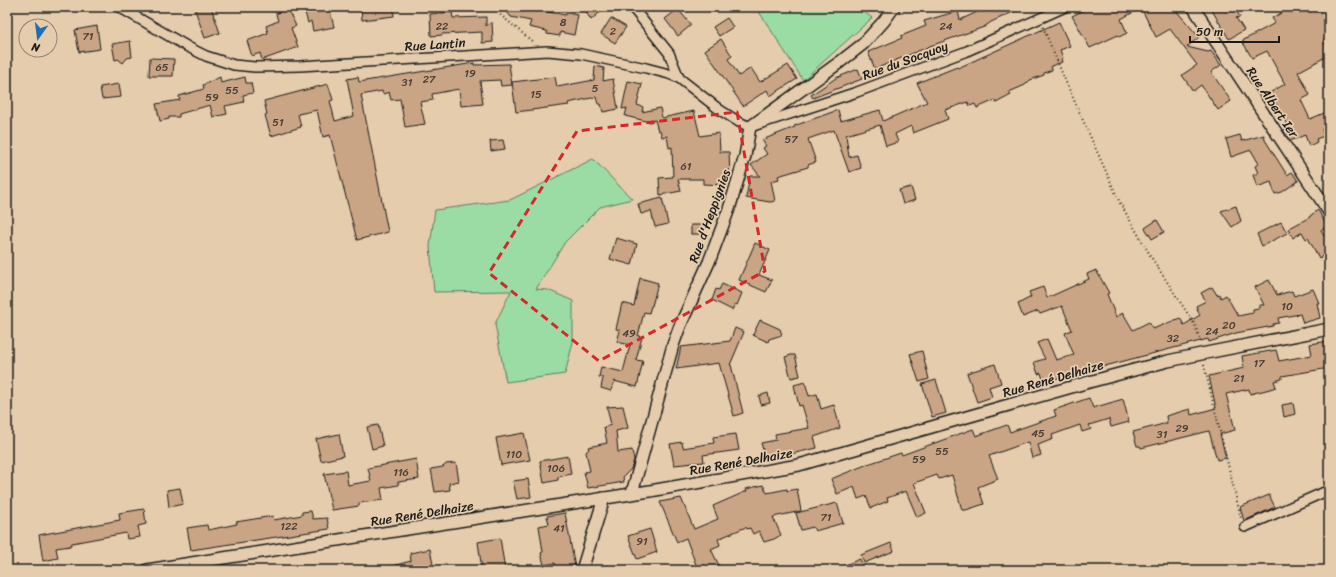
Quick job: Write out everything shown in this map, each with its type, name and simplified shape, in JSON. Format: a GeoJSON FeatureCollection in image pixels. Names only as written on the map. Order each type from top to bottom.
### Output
{"type":"FeatureCollection","features":[{"type":"Feature","properties":{"kind":"street","name":"Rue Lantin"},"geometry":{"type":"LineString","coordinates":[[119,7],[206,56],[234,64],[248,66],[300,66],[374,60],[547,51],[580,54],[614,60],[679,78],[720,110],[750,127]]}},
{"type":"Feature","properties":{"kind":"street"},"geometry":{"type":"LineString","coordinates":[[632,7],[669,53],[679,78]]}},
{"type":"Feature","properties":{"kind":"street"},"geometry":{"type":"LineString","coordinates":[[750,127],[863,44],[877,30],[894,7]]}},
{"type":"Feature","properties":{"kind":"street","name":"Rue du Socquoy"},"geometry":{"type":"LineString","coordinates":[[750,127],[857,92],[967,51],[1065,7]]}},
{"type":"Feature","properties":{"kind":"street","name":"Rue Albert Ier"},"geometry":{"type":"LineString","coordinates":[[1193,7],[1329,212]]}},
{"type":"Feature","properties":{"kind":"street","name":"Rue d'Heppignies"},"geometry":{"type":"LineString","coordinates":[[632,493],[673,345],[709,262],[730,206],[745,156],[750,127]]}},
{"type":"Feature","properties":{"kind":"street","name":"Rue René Delhaize"},"geometry":{"type":"LineString","coordinates":[[148,570],[763,472],[799,464],[1089,382],[1203,353],[1329,329]]}},
{"type":"Feature","properties":{"kind":"street"},"geometry":{"type":"LineString","coordinates":[[1245,527],[1329,490]]}},
{"type":"Feature","properties":{"kind":"street"},"geometry":{"type":"LineString","coordinates":[[582,570],[604,498]]}},
{"type":"Feature","properties":{"kind":"path"},"geometry":{"type":"LineString","coordinates":[[491,7],[547,51]]}},
{"type":"Feature","properties":{"kind":"path"},"geometry":{"type":"LineString","coordinates":[[1039,19],[1064,80],[1111,184],[1145,247],[1195,325],[1245,527]]}},
{"type":"Feature","properties":{"kind":"highlighted area"},"geometry":{"type":"Polygon","coordinates":[[[737,112],[765,271],[599,361],[489,273],[577,131],[737,112]]]}},
{"type":"Feature","properties":{"kind":"green space"},"geometry":{"type":"Polygon","coordinates":[[[756,7],[858,7],[872,18],[803,80],[756,7]]]}},
{"type":"Feature","properties":{"kind":"green space"},"geometry":{"type":"Polygon","coordinates":[[[593,159],[632,199],[600,207],[565,242],[536,289],[548,290],[573,301],[573,342],[565,374],[506,382],[495,324],[511,291],[434,292],[430,246],[435,210],[510,200],[593,159]]]}},
{"type":"Feature","properties":{"kind":"building"},"geometry":{"type":"Polygon","coordinates":[[[194,7],[211,7],[220,33],[205,38],[194,7]]]}},
{"type":"Feature","properties":{"kind":"building"},"geometry":{"type":"Polygon","coordinates":[[[311,7],[329,7],[334,27],[313,31],[311,21],[308,23],[304,9],[311,7]]]}},
{"type":"Feature","properties":{"kind":"building"},"geometry":{"type":"Polygon","coordinates":[[[361,7],[393,7],[394,16],[362,20],[361,7]]]}},
{"type":"Feature","properties":{"kind":"building"},"geometry":{"type":"Polygon","coordinates":[[[503,7],[526,9],[526,7],[543,7],[542,11],[566,15],[566,13],[578,15],[574,35],[560,32],[560,36],[547,34],[547,31],[529,27],[531,21],[511,17],[503,7]]]}},
{"type":"Feature","properties":{"kind":"building"},"geometry":{"type":"Polygon","coordinates":[[[583,7],[606,7],[591,20],[583,7]]]}},
{"type":"Feature","properties":{"kind":"building"},"geometry":{"type":"Polygon","coordinates":[[[988,7],[1024,7],[991,22],[984,27],[930,46],[875,69],[868,52],[926,26],[924,21],[958,11],[960,20],[988,7]]]}},
{"type":"Feature","properties":{"kind":"building"},"geometry":{"type":"Polygon","coordinates":[[[1090,7],[1173,7],[1199,37],[1187,47],[1208,52],[1211,51],[1221,65],[1211,72],[1231,101],[1218,110],[1201,85],[1193,91],[1182,75],[1197,65],[1170,29],[1156,37],[1141,8],[1121,19],[1127,33],[1119,37],[1118,35],[1090,48],[1072,16],[1090,7]]]}},
{"type":"Feature","properties":{"kind":"building"},"geometry":{"type":"Polygon","coordinates":[[[1210,7],[1234,7],[1240,17],[1236,18],[1244,30],[1229,39],[1210,7]]]}},
{"type":"Feature","properties":{"kind":"building"},"geometry":{"type":"Polygon","coordinates":[[[1292,7],[1315,7],[1318,11],[1322,8],[1329,20],[1329,37],[1323,40],[1329,55],[1298,72],[1310,95],[1301,100],[1310,119],[1329,111],[1329,125],[1322,129],[1324,136],[1316,139],[1317,142],[1309,146],[1305,135],[1290,141],[1283,130],[1289,128],[1275,102],[1271,104],[1266,95],[1285,84],[1267,51],[1252,58],[1242,41],[1275,23],[1272,18],[1292,7]]]}},
{"type":"Feature","properties":{"kind":"building"},"geometry":{"type":"Polygon","coordinates":[[[287,8],[296,26],[291,28],[298,47],[262,60],[260,53],[252,56],[247,41],[268,33],[266,26],[278,21],[276,14],[287,8]]]}},
{"type":"Feature","properties":{"kind":"building"},"geometry":{"type":"Polygon","coordinates":[[[678,9],[691,25],[678,36],[665,19],[678,9]]]}},
{"type":"Feature","properties":{"kind":"building"},"geometry":{"type":"Polygon","coordinates":[[[452,12],[453,18],[486,17],[486,26],[492,22],[493,42],[482,43],[482,32],[431,36],[430,14],[452,12]]]}},
{"type":"Feature","properties":{"kind":"building"},"geometry":{"type":"Polygon","coordinates":[[[611,18],[626,27],[615,43],[601,34],[611,18]]]}},
{"type":"Feature","properties":{"kind":"building"},"geometry":{"type":"Polygon","coordinates":[[[727,18],[733,27],[719,36],[713,27],[727,18]]]}},
{"type":"Feature","properties":{"kind":"building"},"geometry":{"type":"Polygon","coordinates":[[[1059,22],[1070,46],[1060,50],[1063,58],[1061,59],[1062,62],[1051,66],[1052,70],[1044,73],[1044,75],[1030,80],[1025,85],[1009,92],[1011,95],[996,103],[995,100],[977,108],[975,104],[970,106],[968,102],[945,110],[948,119],[913,133],[911,126],[895,134],[898,142],[886,146],[880,125],[846,135],[849,157],[857,155],[861,168],[849,172],[834,130],[808,139],[816,162],[808,165],[808,167],[778,176],[779,179],[771,181],[775,201],[770,202],[746,198],[750,176],[760,176],[751,165],[767,154],[763,148],[766,146],[762,140],[795,127],[794,126],[838,110],[841,121],[880,110],[883,121],[927,102],[917,83],[957,67],[958,68],[1059,22]]]}},
{"type":"Feature","properties":{"kind":"building"},"geometry":{"type":"Polygon","coordinates":[[[97,26],[100,49],[79,52],[75,30],[97,26]]]}},
{"type":"Feature","properties":{"kind":"building"},"geometry":{"type":"Polygon","coordinates":[[[721,39],[732,56],[728,59],[739,76],[751,68],[760,82],[788,65],[797,79],[770,96],[767,90],[743,106],[705,50],[721,39]]]}},
{"type":"Feature","properties":{"kind":"building"},"geometry":{"type":"Polygon","coordinates":[[[130,41],[132,57],[127,58],[123,63],[118,59],[115,60],[112,44],[130,41]]]}},
{"type":"Feature","properties":{"kind":"building"},"geometry":{"type":"Polygon","coordinates":[[[150,58],[174,59],[173,76],[149,76],[150,58]]]}},
{"type":"Feature","properties":{"kind":"building"},"geometry":{"type":"Polygon","coordinates":[[[474,63],[474,65],[509,64],[512,85],[501,86],[500,80],[480,81],[483,104],[461,106],[459,89],[432,94],[433,100],[420,102],[425,124],[405,127],[400,99],[391,100],[389,92],[383,94],[382,91],[361,95],[388,232],[357,240],[330,135],[323,137],[317,110],[298,114],[301,127],[271,136],[265,115],[267,114],[264,101],[328,84],[333,100],[330,101],[335,121],[354,116],[347,79],[358,77],[359,82],[474,63]]]}},
{"type":"Feature","properties":{"kind":"building"},"geometry":{"type":"Polygon","coordinates":[[[595,66],[604,68],[603,81],[613,79],[618,109],[603,112],[601,104],[598,104],[596,97],[568,103],[569,105],[516,112],[512,82],[555,77],[557,87],[594,80],[595,66]]]}},
{"type":"Feature","properties":{"kind":"building"},"geometry":{"type":"Polygon","coordinates":[[[858,69],[862,79],[813,98],[811,95],[836,78],[858,69]]]}},
{"type":"Feature","properties":{"kind":"building"},"geometry":{"type":"Polygon","coordinates":[[[220,77],[221,83],[245,77],[246,83],[251,83],[253,93],[243,95],[244,102],[225,106],[227,114],[213,117],[210,105],[179,114],[179,117],[169,117],[169,119],[160,121],[156,104],[180,100],[179,96],[204,89],[203,85],[220,77]]]}},
{"type":"Feature","properties":{"kind":"building"},"geometry":{"type":"Polygon","coordinates":[[[628,81],[642,84],[637,105],[643,107],[642,112],[660,108],[662,118],[694,111],[700,136],[719,133],[720,152],[729,152],[730,177],[727,185],[703,184],[703,179],[678,179],[681,191],[660,195],[659,178],[673,177],[672,147],[669,148],[667,136],[662,137],[660,130],[658,131],[655,120],[650,122],[625,116],[627,108],[622,109],[628,81]]]}},
{"type":"Feature","properties":{"kind":"building"},"geometry":{"type":"Polygon","coordinates":[[[119,84],[121,97],[102,99],[100,87],[119,84]]]}},
{"type":"Feature","properties":{"kind":"building"},"geometry":{"type":"Polygon","coordinates":[[[1240,135],[1242,141],[1264,135],[1265,140],[1287,175],[1292,172],[1298,181],[1282,192],[1275,194],[1271,182],[1257,187],[1253,175],[1258,173],[1255,166],[1259,164],[1251,150],[1231,157],[1226,139],[1240,135]]]}},
{"type":"Feature","properties":{"kind":"building"},"geometry":{"type":"Polygon","coordinates":[[[503,140],[505,149],[491,151],[490,141],[503,140]]]}},
{"type":"Feature","properties":{"kind":"building"},"geometry":{"type":"Polygon","coordinates":[[[911,187],[915,200],[903,204],[899,190],[911,187]]]}},
{"type":"Feature","properties":{"kind":"building"},"geometry":{"type":"Polygon","coordinates":[[[662,198],[668,224],[655,227],[651,211],[641,214],[638,204],[662,198]]]}},
{"type":"Feature","properties":{"kind":"building"},"geometry":{"type":"Polygon","coordinates":[[[1236,206],[1241,221],[1232,227],[1221,211],[1236,206]]]}},
{"type":"Feature","properties":{"kind":"building"},"geometry":{"type":"Polygon","coordinates":[[[1318,210],[1327,226],[1321,230],[1329,243],[1329,253],[1319,258],[1308,238],[1306,239],[1302,232],[1293,238],[1288,229],[1310,217],[1318,210]]]}},
{"type":"Feature","properties":{"kind":"building"},"geometry":{"type":"Polygon","coordinates":[[[1157,220],[1164,232],[1152,239],[1145,228],[1157,220]]]}},
{"type":"Feature","properties":{"kind":"building"},"geometry":{"type":"Polygon","coordinates":[[[1281,222],[1287,233],[1262,246],[1257,234],[1281,222]]]}},
{"type":"Feature","properties":{"kind":"building"},"geometry":{"type":"Polygon","coordinates":[[[691,225],[704,225],[704,234],[691,234],[691,225]]]}},
{"type":"Feature","properties":{"kind":"building"},"geometry":{"type":"Polygon","coordinates":[[[616,238],[637,244],[632,265],[610,259],[616,238]]]}},
{"type":"Feature","properties":{"kind":"building"},"geometry":{"type":"Polygon","coordinates":[[[755,243],[770,250],[759,275],[772,280],[766,292],[739,280],[755,243]]]}},
{"type":"Feature","properties":{"kind":"building"},"geometry":{"type":"Polygon","coordinates":[[[1096,270],[1109,293],[1107,294],[1116,317],[1123,313],[1133,330],[1149,322],[1153,329],[1180,318],[1184,325],[1200,315],[1196,306],[1206,301],[1201,293],[1212,287],[1221,298],[1226,295],[1238,316],[1253,313],[1253,309],[1259,308],[1259,305],[1264,305],[1255,287],[1269,280],[1277,295],[1292,291],[1294,296],[1313,289],[1319,303],[1317,303],[1320,318],[1303,323],[1300,314],[1278,318],[1279,323],[1273,324],[1273,326],[1236,333],[1209,342],[1208,339],[1044,382],[1041,373],[1038,374],[1034,362],[1045,359],[1037,343],[1047,339],[1056,360],[1074,355],[1065,333],[1072,330],[1062,306],[1040,314],[1038,311],[1023,317],[1018,304],[1031,297],[1029,292],[1043,287],[1047,298],[1089,279],[1087,274],[1096,270]]]}},
{"type":"Feature","properties":{"kind":"building"},"geometry":{"type":"Polygon","coordinates":[[[640,278],[658,283],[649,313],[644,312],[638,336],[642,337],[636,360],[643,361],[637,387],[614,381],[611,391],[601,388],[603,378],[599,377],[601,367],[623,372],[630,345],[617,342],[620,330],[616,329],[622,303],[634,306],[640,278]]]}},
{"type":"Feature","properties":{"kind":"building"},"geometry":{"type":"Polygon","coordinates":[[[722,284],[742,293],[737,305],[735,304],[732,310],[712,300],[716,289],[719,290],[722,284]]]}},
{"type":"Feature","properties":{"kind":"building"},"geometry":{"type":"Polygon","coordinates":[[[760,320],[780,329],[782,335],[769,339],[768,342],[753,335],[760,320]]]}},
{"type":"Feature","properties":{"kind":"building"},"geometry":{"type":"Polygon","coordinates":[[[735,328],[744,332],[730,365],[743,413],[734,416],[719,363],[676,369],[681,347],[730,341],[735,328]]]}},
{"type":"Feature","properties":{"kind":"building"},"geometry":{"type":"Polygon","coordinates":[[[1329,341],[1329,368],[1282,376],[1282,379],[1274,381],[1276,387],[1270,389],[1250,394],[1249,389],[1226,394],[1235,430],[1220,434],[1226,458],[1217,460],[1209,431],[1141,448],[1140,446],[1137,446],[1133,432],[1167,423],[1166,416],[1190,409],[1191,415],[1216,408],[1209,376],[1244,368],[1242,356],[1276,350],[1279,361],[1312,355],[1310,344],[1329,341]]]}},
{"type":"Feature","properties":{"kind":"building"},"geometry":{"type":"Polygon","coordinates":[[[922,351],[929,379],[919,382],[910,354],[922,351]]]}},
{"type":"Feature","properties":{"kind":"building"},"geometry":{"type":"Polygon","coordinates":[[[795,355],[800,376],[791,378],[785,357],[795,355]]]}},
{"type":"Feature","properties":{"kind":"building"},"geometry":{"type":"Polygon","coordinates":[[[995,364],[1001,383],[989,387],[992,397],[977,402],[967,373],[995,364]]]}},
{"type":"Feature","properties":{"kind":"building"},"geometry":{"type":"Polygon","coordinates":[[[936,380],[946,413],[932,417],[922,384],[936,380]]]}},
{"type":"Feature","properties":{"kind":"building"},"geometry":{"type":"Polygon","coordinates":[[[805,382],[809,396],[817,394],[821,409],[834,405],[840,428],[814,437],[817,448],[773,458],[772,455],[765,457],[761,443],[776,440],[775,434],[809,428],[802,405],[799,406],[794,385],[805,382]]]}},
{"type":"Feature","properties":{"kind":"building"},"geometry":{"type":"Polygon","coordinates":[[[768,393],[770,403],[761,405],[759,396],[768,393]]]}},
{"type":"Feature","properties":{"kind":"building"},"geometry":{"type":"Polygon","coordinates":[[[1089,398],[1093,408],[1123,399],[1129,422],[1111,427],[1109,419],[1089,425],[1091,429],[1082,432],[1080,425],[1052,435],[1053,439],[1038,445],[1041,455],[1032,458],[1028,442],[989,456],[998,479],[978,487],[984,504],[966,510],[962,510],[952,475],[939,479],[937,475],[914,483],[926,513],[917,517],[906,491],[887,498],[888,501],[871,508],[866,496],[858,499],[854,487],[837,494],[831,479],[868,464],[901,453],[902,455],[973,429],[976,436],[1007,425],[1010,432],[1056,416],[1054,410],[1089,398]]]}},
{"type":"Feature","properties":{"kind":"building"},"geometry":{"type":"Polygon","coordinates":[[[1293,403],[1295,414],[1284,417],[1282,405],[1293,403]]]}},
{"type":"Feature","properties":{"kind":"building"},"geometry":{"type":"Polygon","coordinates":[[[623,406],[628,428],[616,431],[618,452],[632,450],[634,460],[631,469],[623,477],[624,482],[588,488],[584,472],[590,471],[586,452],[589,449],[588,447],[607,443],[604,427],[611,425],[607,407],[623,406]]]}},
{"type":"Feature","properties":{"kind":"building"},"geometry":{"type":"Polygon","coordinates":[[[378,425],[383,446],[372,449],[367,427],[378,425]]]}},
{"type":"Feature","properties":{"kind":"building"},"geometry":{"type":"Polygon","coordinates":[[[524,433],[530,460],[501,465],[496,438],[524,433]]]}},
{"type":"Feature","properties":{"kind":"building"},"geometry":{"type":"Polygon","coordinates":[[[339,434],[343,456],[321,461],[316,439],[339,434]]]}},
{"type":"Feature","properties":{"kind":"building"},"geometry":{"type":"Polygon","coordinates":[[[736,434],[739,450],[703,455],[704,462],[674,465],[670,444],[682,442],[683,448],[714,443],[713,437],[736,434]]]}},
{"type":"Feature","properties":{"kind":"building"},"geometry":{"type":"Polygon","coordinates":[[[568,456],[571,474],[558,477],[558,480],[544,483],[540,461],[568,456]]]}},
{"type":"Feature","properties":{"kind":"building"},"geometry":{"type":"Polygon","coordinates":[[[416,459],[419,479],[398,482],[398,485],[381,488],[383,500],[359,503],[359,506],[332,510],[324,474],[346,471],[348,485],[371,481],[368,468],[416,459]]]}},
{"type":"Feature","properties":{"kind":"building"},"geometry":{"type":"Polygon","coordinates":[[[456,463],[459,481],[449,483],[450,490],[435,492],[431,469],[443,467],[446,464],[456,463]]]}},
{"type":"Feature","properties":{"kind":"building"},"geometry":{"type":"Polygon","coordinates":[[[528,479],[531,497],[517,499],[513,481],[528,479]]]}},
{"type":"Feature","properties":{"kind":"building"},"geometry":{"type":"Polygon","coordinates":[[[763,485],[767,493],[787,489],[787,491],[797,489],[801,511],[773,517],[781,535],[774,539],[764,542],[759,531],[753,534],[750,528],[747,529],[746,527],[718,539],[720,545],[711,549],[721,570],[698,570],[686,538],[677,542],[660,502],[681,498],[694,529],[718,519],[713,506],[747,491],[746,489],[763,485]]]}},
{"type":"Feature","properties":{"kind":"building"},"geometry":{"type":"Polygon","coordinates":[[[180,488],[183,504],[169,507],[167,490],[180,488]]]}},
{"type":"Feature","properties":{"kind":"building"},"geometry":{"type":"Polygon","coordinates":[[[1269,495],[1275,507],[1244,521],[1240,507],[1269,495]]]}},
{"type":"Feature","properties":{"kind":"building"},"geometry":{"type":"Polygon","coordinates":[[[837,503],[843,523],[815,531],[813,527],[801,530],[796,513],[837,503]]]}},
{"type":"Feature","properties":{"kind":"building"},"geometry":{"type":"Polygon","coordinates":[[[144,509],[146,524],[138,526],[140,537],[127,539],[126,533],[72,543],[70,546],[56,548],[58,558],[43,561],[39,535],[120,520],[119,513],[144,509]]]}},
{"type":"Feature","properties":{"kind":"building"},"geometry":{"type":"Polygon","coordinates":[[[311,511],[313,519],[327,518],[329,529],[191,550],[187,528],[207,525],[208,530],[237,524],[236,522],[273,516],[274,520],[302,515],[302,512],[311,511]]]}},
{"type":"Feature","properties":{"kind":"building"},"geometry":{"type":"Polygon","coordinates":[[[565,513],[575,567],[556,570],[555,563],[544,565],[541,553],[543,552],[539,526],[549,524],[547,516],[565,513]]]}},
{"type":"Feature","properties":{"kind":"building"},"geometry":{"type":"Polygon","coordinates":[[[650,529],[657,552],[637,559],[628,536],[650,529]]]}},
{"type":"Feature","properties":{"kind":"building"},"geometry":{"type":"Polygon","coordinates":[[[500,538],[505,570],[482,570],[478,542],[500,538]]]}},
{"type":"Feature","properties":{"kind":"building"},"geometry":{"type":"Polygon","coordinates":[[[891,543],[894,551],[864,563],[861,555],[891,543]]]}},
{"type":"Feature","properties":{"kind":"building"},"geometry":{"type":"Polygon","coordinates":[[[430,549],[434,570],[388,570],[388,567],[411,561],[410,553],[430,549]]]}},
{"type":"Feature","properties":{"kind":"building"},"geometry":{"type":"Polygon","coordinates":[[[860,559],[864,570],[833,570],[860,559]]]}}]}
